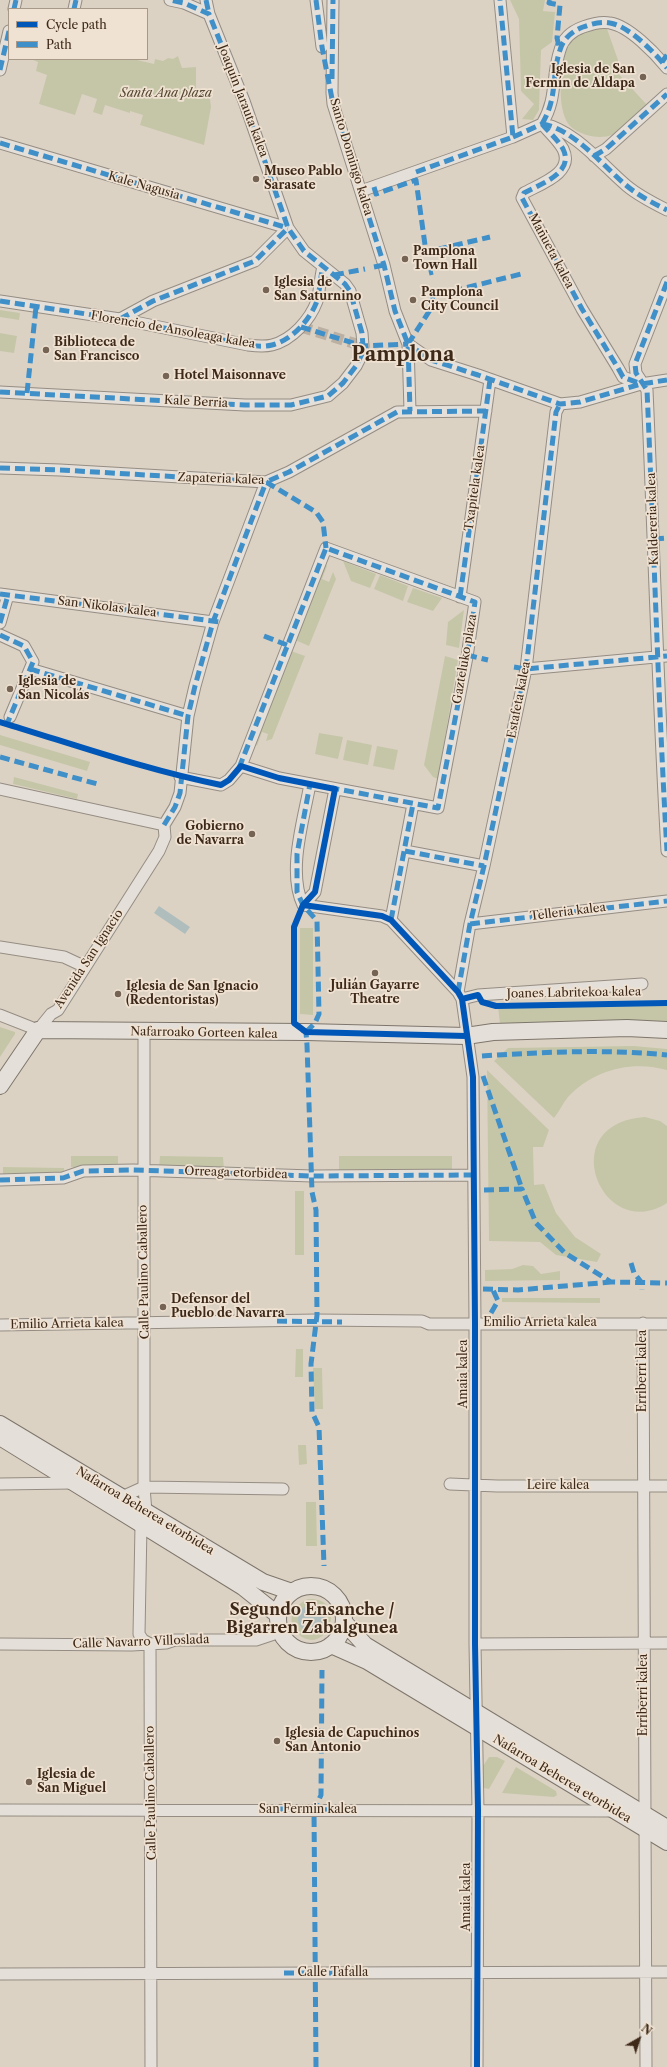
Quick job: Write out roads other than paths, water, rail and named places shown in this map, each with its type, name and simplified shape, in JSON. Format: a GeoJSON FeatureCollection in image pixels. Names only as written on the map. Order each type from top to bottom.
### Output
{"type":"FeatureCollection","features":[{"type":"Feature","properties":{"kind":"main road"},"geometry":{"type":"LineString","coordinates":[[466,1036],[493,1032],[611,1029],[667,1030]]}},
{"type":"Feature","properties":{"kind":"main road","name":"Nafarroako Gorteen kalea"},"geometry":{"type":"LineString","coordinates":[[38,1030],[144,1032],[306,1032],[466,1036]]}},
{"type":"Feature","properties":{"kind":"main road","name":"Avenida San Ignacio"},"geometry":{"type":"LineString","coordinates":[[0,1086],[38,1030]]}},
{"type":"Feature","properties":{"kind":"main road","name":"Nafarroa Beherea etorbidea"},"geometry":{"type":"LineString","coordinates":[[0,1424],[122,1497],[144,1518],[250,1591],[278,1615]]}},
{"type":"Feature","properties":{"kind":"main road","name":"Nafarroa Beherea etorbidea"},"geometry":{"type":"LineString","coordinates":[[0,1437],[73,1483],[144,1518],[263,1582],[292,1592]]}},
{"type":"Feature","properties":{"kind":"main road"},"geometry":{"type":"LineString","coordinates":[[311,1586],[321,1588],[331,1593],[338,1601],[343,1611],[344,1622],[342,1631],[331,1645],[315,1652],[303,1651],[294,1648],[286,1641],[280,1632],[278,1615],[285,1598],[292,1592],[301,1587],[311,1586]]}},
{"type":"Feature","properties":{"kind":"main road","name":"Nafarroa Beherea etorbidea"},"geometry":{"type":"LineString","coordinates":[[344,1622],[366,1645],[616,1811],[645,1822],[667,1828]]}},
{"type":"Feature","properties":{"kind":"main road","name":"Nafarroa Beherea etorbidea"},"geometry":{"type":"LineString","coordinates":[[331,1645],[367,1661],[476,1719],[645,1822],[667,1842]]}},
{"type":"Feature","properties":{"kind":"street"},"geometry":{"type":"LineString","coordinates":[[170,0],[184,3],[209,14]]}},
{"type":"Feature","properties":{"kind":"street","name":"Joaquín Jarauta kalea"},"geometry":{"type":"LineString","coordinates":[[206,0],[209,14],[244,101],[288,228],[304,250],[345,284],[350,291],[362,333],[363,346]]}},
{"type":"Feature","properties":{"kind":"street"},"geometry":{"type":"LineString","coordinates":[[316,0],[322,47]]}},
{"type":"Feature","properties":{"kind":"street","name":"Santo Domingo kalea"},"geometry":{"type":"LineString","coordinates":[[333,0],[332,98],[361,191],[395,311],[408,344]]}},
{"type":"Feature","properties":{"kind":"street"},"geometry":{"type":"LineString","coordinates":[[500,0],[513,137]]}},
{"type":"Feature","properties":{"kind":"street"},"geometry":{"type":"LineString","coordinates":[[542,124],[552,105],[560,50],[564,40],[572,32],[601,22],[611,23],[622,27],[647,46],[667,68]]}},
{"type":"Feature","properties":{"kind":"street"},"geometry":{"type":"LineString","coordinates":[[0,70],[8,35]]}},
{"type":"Feature","properties":{"kind":"street"},"geometry":{"type":"LineString","coordinates":[[594,156],[606,149],[667,94]]}},
{"type":"Feature","properties":{"kind":"street"},"geometry":{"type":"LineString","coordinates":[[361,191],[513,137],[542,124],[553,126],[569,135],[628,187],[667,210]]}},
{"type":"Feature","properties":{"kind":"street","name":"Mañueta kalea"},"geometry":{"type":"LineString","coordinates":[[542,124],[560,144],[564,151],[565,160],[562,170],[558,175],[524,193],[522,198],[582,309],[618,368],[624,377],[641,384]]}},
{"type":"Feature","properties":{"kind":"street","name":"Kale Nagusia"},"geometry":{"type":"LineString","coordinates":[[0,143],[288,228]]}},
{"type":"Feature","properties":{"kind":"street"},"geometry":{"type":"LineString","coordinates":[[120,319],[153,301],[255,261],[288,228]]}},
{"type":"Feature","properties":{"kind":"street","name":"Florencio de Ansoleaga kalea"},"geometry":{"type":"LineString","coordinates":[[0,301],[120,319],[248,345],[273,345],[287,338],[309,318],[317,300],[323,267]]}},
{"type":"Feature","properties":{"kind":"street","name":"Kaldereria kalea"},"geometry":{"type":"LineString","coordinates":[[667,282],[635,364],[636,374],[646,390],[662,656],[661,758],[667,851]]}},
{"type":"Feature","properties":{"kind":"street"},"geometry":{"type":"LineString","coordinates":[[408,344],[431,360],[560,404],[580,402],[641,384],[667,380]]}},
{"type":"Feature","properties":{"kind":"street"},"geometry":{"type":"LineString","coordinates":[[408,344],[410,412],[486,411]]}},
{"type":"Feature","properties":{"kind":"street","name":"Kale Berria"},"geometry":{"type":"LineString","coordinates":[[0,392],[245,405],[291,405],[328,396],[344,383],[356,366],[362,354],[363,346]]}},
{"type":"Feature","properties":{"kind":"street","name":"Txapitela kalea"},"geometry":{"type":"LineString","coordinates":[[460,597],[490,380]]}},
{"type":"Feature","properties":{"kind":"street","name":"Estafeta kalea"},"geometry":{"type":"LineString","coordinates":[[466,1036],[460,996],[470,924],[484,866],[526,669],[556,412],[560,404]]}},
{"type":"Feature","properties":{"kind":"street","name":"Zapateria kalea"},"geometry":{"type":"LineString","coordinates":[[0,468],[266,482],[289,472],[397,412],[410,412]]}},
{"type":"Feature","properties":{"kind":"street"},"geometry":{"type":"LineString","coordinates":[[0,789],[164,826],[175,807],[180,793],[180,777],[188,716],[195,686],[214,622],[266,482]]}},
{"type":"Feature","properties":{"kind":"street","name":"Gazteluko plaza"},"geometry":{"type":"LineString","coordinates":[[180,777],[221,785],[229,780],[240,766],[326,548],[474,602],[467,657],[438,808],[280,778],[240,766]]}},
{"type":"Feature","properties":{"kind":"street"},"geometry":{"type":"LineString","coordinates":[[0,623],[7,595]]}},
{"type":"Feature","properties":{"kind":"street","name":"San Nikolas kalea"},"geometry":{"type":"LineString","coordinates":[[7,595],[214,622]]}},
{"type":"Feature","properties":{"kind":"street"},"geometry":{"type":"LineString","coordinates":[[1,636],[24,646],[33,662],[10,717]]}},
{"type":"Feature","properties":{"kind":"street"},"geometry":{"type":"LineString","coordinates":[[526,669],[662,656]]}},
{"type":"Feature","properties":{"kind":"street"},"geometry":{"type":"LineString","coordinates":[[30,669],[188,716]]}},
{"type":"Feature","properties":{"kind":"street"},"geometry":{"type":"LineString","coordinates":[[302,905],[297,892],[298,854],[310,784]]}},
{"type":"Feature","properties":{"kind":"street"},"geometry":{"type":"LineString","coordinates":[[302,905],[315,892],[335,789]]}},
{"type":"Feature","properties":{"kind":"street"},"geometry":{"type":"LineString","coordinates":[[391,920],[413,804]]}},
{"type":"Feature","properties":{"kind":"street","name":"Avenida San Ignacio"},"geometry":{"type":"LineString","coordinates":[[38,1030],[51,1014],[58,1010],[158,851],[165,837],[164,826]]}},
{"type":"Feature","properties":{"kind":"street"},"geometry":{"type":"LineString","coordinates":[[405,851],[484,866]]}},
{"type":"Feature","properties":{"kind":"street","name":"Telleria kalea"},"geometry":{"type":"LineString","coordinates":[[470,924],[667,901]]}},
{"type":"Feature","properties":{"kind":"street"},"geometry":{"type":"LineString","coordinates":[[302,905],[382,916],[391,920],[460,996]]}},
{"type":"Feature","properties":{"kind":"street"},"geometry":{"type":"LineString","coordinates":[[0,947],[64,957],[79,964]]}},
{"type":"Feature","properties":{"kind":"street","name":"Joanes Labritekoa kalea"},"geometry":{"type":"LineString","coordinates":[[460,996],[642,984]]}},
{"type":"Feature","properties":{"kind":"street"},"geometry":{"type":"LineString","coordinates":[[0,1015],[38,1030]]}},
{"type":"Feature","properties":{"kind":"street","name":"Calle Paulino Caballero"},"geometry":{"type":"LineString","coordinates":[[144,1032],[144,1518],[140,1634],[143,1640],[150,1644],[151,2067]]}},
{"type":"Feature","properties":{"kind":"street","name":"Amaia kalea"},"geometry":{"type":"LineString","coordinates":[[466,1036],[473,1077],[476,1324],[475,1644],[478,1810],[477,2067]]}},
{"type":"Feature","properties":{"kind":"street","name":"Orreaga etorbidea"},"geometry":{"type":"LineString","coordinates":[[0,1180],[64,1178],[83,1171],[143,1171],[312,1176],[473,1175]]}},
{"type":"Feature","properties":{"kind":"street","name":"Emilio Arrieta kalea"},"geometry":{"type":"LineString","coordinates":[[0,1325],[277,1321],[476,1324],[667,1324]]}},
{"type":"Feature","properties":{"kind":"street","name":"Erriberri kalea"},"geometry":{"type":"LineString","coordinates":[[643,1323],[646,2067]]}},
{"type":"Feature","properties":{"kind":"street"},"geometry":{"type":"LineString","coordinates":[[0,1484],[73,1483]]}},
{"type":"Feature","properties":{"kind":"street","name":"Leire kalea"},"geometry":{"type":"LineString","coordinates":[[450,1484],[497,1486],[667,1486]]}},
{"type":"Feature","properties":{"kind":"street"},"geometry":{"type":"LineString","coordinates":[[122,1497],[144,1487],[283,1489]]}},
{"type":"Feature","properties":{"kind":"street","name":"Calle Navarro Villoslada"},"geometry":{"type":"LineString","coordinates":[[0,1644],[150,1644],[175,1640],[256,1640],[280,1632]]}},
{"type":"Feature","properties":{"kind":"street"},"geometry":{"type":"LineString","coordinates":[[475,1644],[667,1643]]}},
{"type":"Feature","properties":{"kind":"street","name":"San Fermin kalea"},"geometry":{"type":"LineString","coordinates":[[0,1810],[616,1811]]}},
{"type":"Feature","properties":{"kind":"street","name":"Calle Tafalla"},"geometry":{"type":"LineString","coordinates":[[0,1974],[667,1972]]}},
{"type":"Feature","properties":{"kind":"tunnel"},"geometry":{"type":"LineString","coordinates":[[301,327],[363,346]]}},
{"type":"Feature","properties":{"kind":"place","name":"Iglesia de San Fermín de Aldapa"},"geometry":{"type":"Point","coordinates":[643,77]}},
{"type":"Feature","properties":{"kind":"place","name":"Museo Pablo Sarasate"},"geometry":{"type":"Point","coordinates":[256,179]}},
{"type":"Feature","properties":{"kind":"place","name":"Pamplona Town Hall"},"geometry":{"type":"Point","coordinates":[405,259]}},
{"type":"Feature","properties":{"kind":"place","name":"Iglesia de San Saturnino"},"geometry":{"type":"Point","coordinates":[266,290]}},
{"type":"Feature","properties":{"kind":"place","name":"Pamplona City Council"},"geometry":{"type":"Point","coordinates":[413,300]}},
{"type":"Feature","properties":{"kind":"place","name":"Biblioteca de San Francisco"},"geometry":{"type":"Point","coordinates":[46,350]}},
{"type":"Feature","properties":{"kind":"place","name":"Hotel Maisonnave"},"geometry":{"type":"Point","coordinates":[166,376]}},
{"type":"Feature","properties":{"kind":"place","name":"Iglesia de San Nicolás"},"geometry":{"type":"Point","coordinates":[10,689]}},
{"type":"Feature","properties":{"kind":"place","name":"Gobierno de Navarra"},"geometry":{"type":"Point","coordinates":[252,834]}},
{"type":"Feature","properties":{"kind":"place","name":"Julián Gayarre Theatre"},"geometry":{"type":"Point","coordinates":[375,973]}},
{"type":"Feature","properties":{"kind":"place","name":"Iglesia de San Ignacio (Redentoristas)"},"geometry":{"type":"Point","coordinates":[118,994]}},
{"type":"Feature","properties":{"kind":"place","name":"Defensor del Pueblo de Navarra"},"geometry":{"type":"Point","coordinates":[163,1307]}},
{"type":"Feature","properties":{"kind":"place","name":"Iglesia de Capuchinos San Antonio"},"geometry":{"type":"Point","coordinates":[277,1741]}},
{"type":"Feature","properties":{"kind":"place","name":"Iglesia de San Miguel"},"geometry":{"type":"Point","coordinates":[29,1782]}},
{"type":"Feature","properties":{"kind":"district","name":"Pamplona"},"geometry":{"type":"Point","coordinates":[403,355]}},
{"type":"Feature","properties":{"kind":"district","name":"Segundo Ensanche / Bigarren Zabalgunea"},"geometry":{"type":"Point","coordinates":[312,1619]}},
{"type":"Feature","properties":{"kind":"park label","name":"Santa Ana plaza"},"geometry":{"type":"Point","coordinates":[166,94]}}]}
